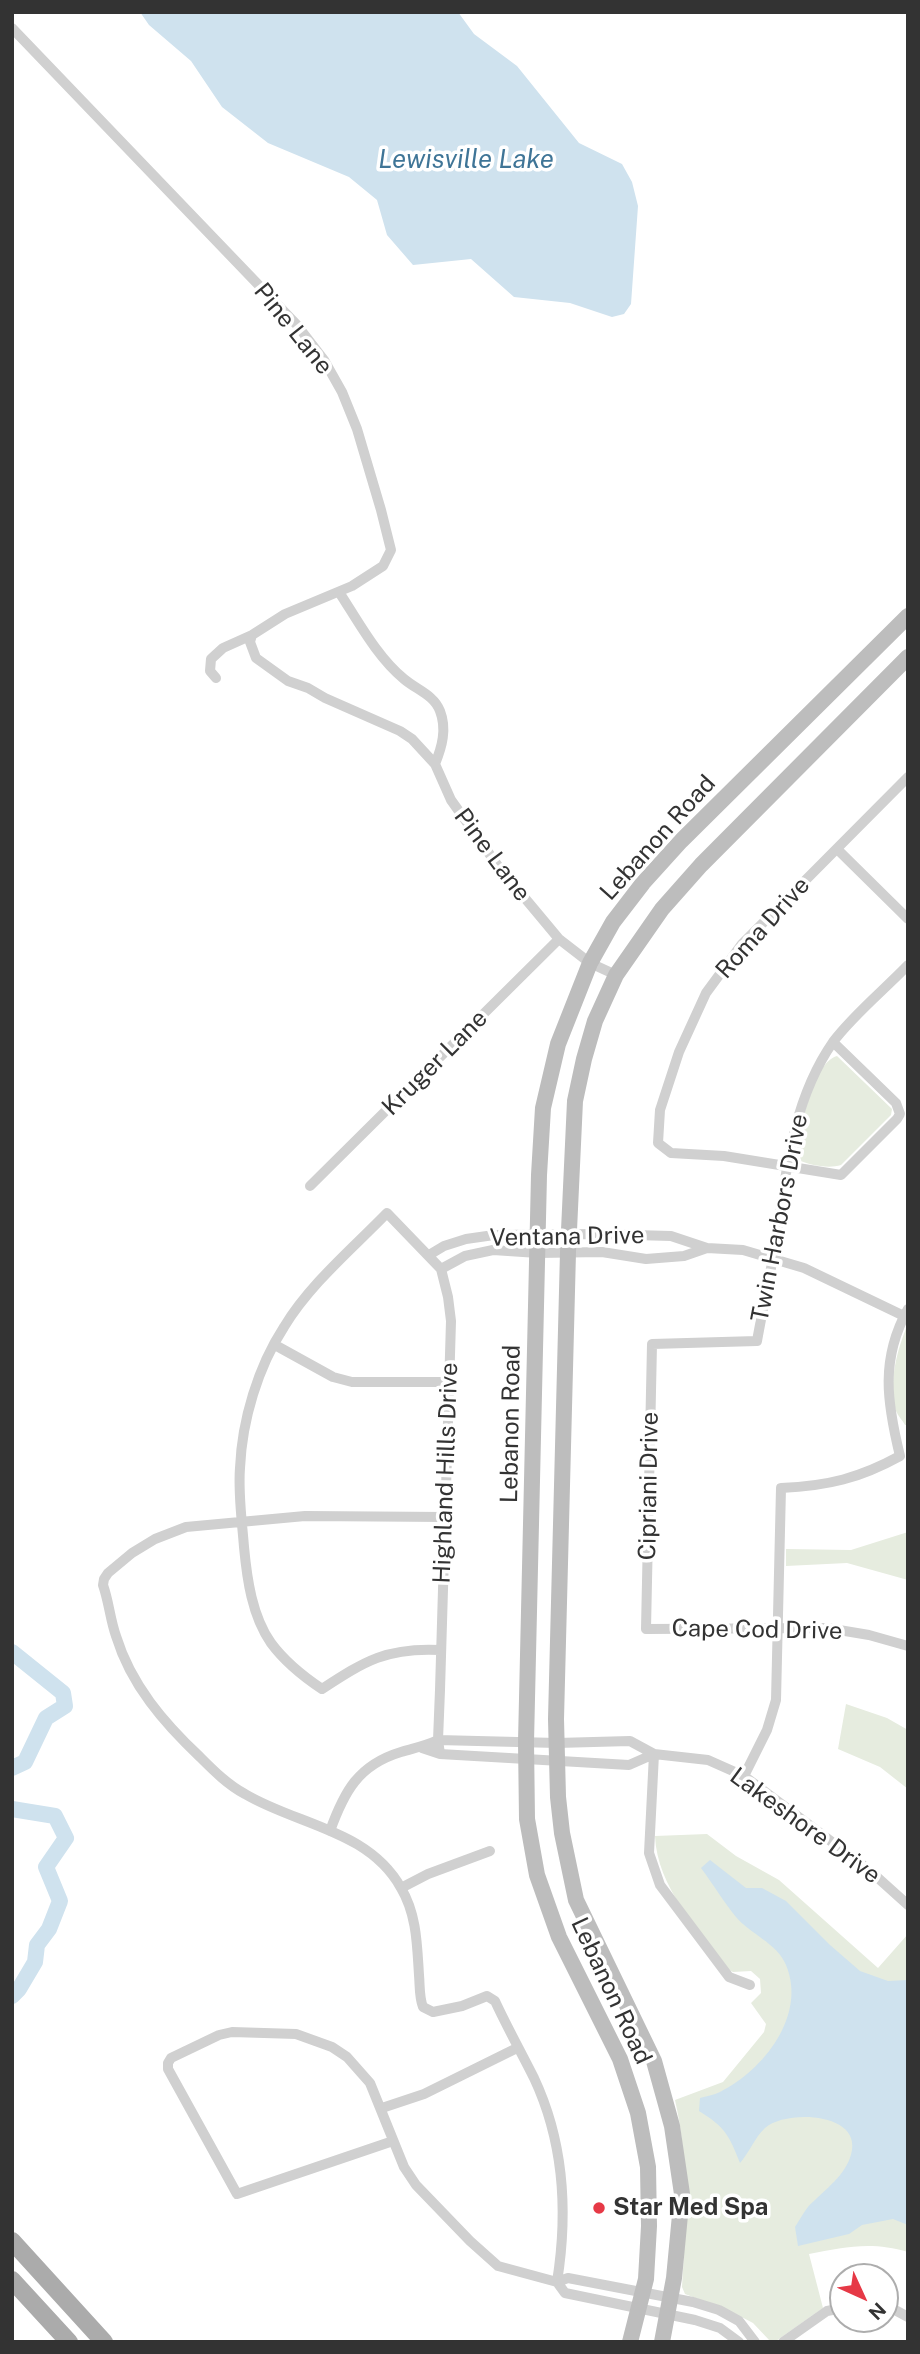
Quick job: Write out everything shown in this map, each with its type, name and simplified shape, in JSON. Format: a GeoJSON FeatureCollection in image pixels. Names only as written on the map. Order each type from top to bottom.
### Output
{"type":"FeatureCollection","features":[{"type":"Feature","properties":{"kind":"main road","name":"Lebanon Road"},"geometry":{"type":"LineString","coordinates":[[630,2342],[646,2279],[649,2226],[648,2167],[638,2113],[620,2059],[559,1937],[537,1875],[527,1818],[525,1750],[543,1108],[558,1044],[590,963],[613,922],[643,883],[681,842],[908,616]]}},
{"type":"Feature","properties":{"kind":"main road","name":"Lebanon Road"},"geometry":{"type":"LineString","coordinates":[[662,2342],[671,2297],[682,2194],[672,2126],[654,2061],[576,1900],[562,1833],[558,1797],[568,1252],[575,1101],[595,1021],[616,975],[662,909],[693,874],[908,657]]}},
{"type":"Feature","properties":{"kind":"main road"},"geometry":{"type":"LineString","coordinates":[[12,2241],[104,2342]]}},
{"type":"Feature","properties":{"kind":"main road"},"geometry":{"type":"LineString","coordinates":[[12,2280],[69,2342]]}},
{"type":"Feature","properties":{"kind":"street","name":"Pine Lane"},"geometry":{"type":"LineString","coordinates":[[12,28],[297,326],[324,360],[342,392],[357,429],[391,550],[383,566],[339,592],[285,614],[252,635],[232,643],[213,656],[210,671],[216,678]]}},
{"type":"Feature","properties":{"kind":"street"},"geometry":{"type":"LineString","coordinates":[[339,592],[397,674],[432,699],[440,709],[444,736],[435,764]]}},
{"type":"Feature","properties":{"kind":"street","name":"Pine Lane"},"geometry":{"type":"LineString","coordinates":[[252,635],[252,651],[266,666],[288,681],[400,731],[412,740],[435,764],[451,800],[478,839],[559,939],[590,963],[616,975]]}},
{"type":"Feature","properties":{"kind":"street","name":"Roma Drive"},"geometry":{"type":"LineString","coordinates":[[787,1166],[724,1156],[671,1153],[658,1143],[660,1110],[679,1052],[706,993],[742,944],[908,776]]}},
{"type":"Feature","properties":{"kind":"street"},"geometry":{"type":"LineString","coordinates":[[837,849],[908,919]]}},
{"type":"Feature","properties":{"kind":"street","name":"Kruger Lane"},"geometry":{"type":"LineString","coordinates":[[310,1186],[559,939]]}},
{"type":"Feature","properties":{"kind":"street","name":"Twin Harbors Drive"},"geometry":{"type":"LineString","coordinates":[[652,1344],[757,1341],[800,1105],[815,1072],[834,1042],[908,965]]}},
{"type":"Feature","properties":{"kind":"street"},"geometry":{"type":"LineString","coordinates":[[787,1166],[841,1175],[900,1114],[897,1103],[834,1042]]}},
{"type":"Feature","properties":{"kind":"street","name":"Highland Hills Drive"},"geometry":{"type":"LineString","coordinates":[[275,1345],[283,1327],[307,1295],[387,1213],[441,1269],[451,1321],[438,1740],[440,1754]]}},
{"type":"Feature","properties":{"kind":"street","name":"Ventana Drive"},"geometry":{"type":"LineString","coordinates":[[429,1255],[444,1246],[466,1239],[494,1235],[671,1236],[707,1248],[743,1250],[804,1268],[906,1312]]}},
{"type":"Feature","properties":{"kind":"street","name":"Ventana Drive"},"geometry":{"type":"LineString","coordinates":[[441,1269],[465,1256],[493,1250],[538,1253],[602,1252],[646,1259],[684,1256],[707,1248]]}},
{"type":"Feature","properties":{"kind":"street"},"geometry":{"type":"LineString","coordinates":[[744,1776],[767,1730],[776,1700],[781,1488],[815,1487],[842,1481],[874,1471],[900,1455],[887,1389],[890,1360],[906,1312]]}},
{"type":"Feature","properties":{"kind":"street","name":"Cipriani Drive"},"geometry":{"type":"LineString","coordinates":[[646,1629],[652,1344]]}},
{"type":"Feature","properties":{"kind":"street"},"geometry":{"type":"LineString","coordinates":[[441,1650],[420,1649],[378,1656],[322,1689],[300,1674],[271,1643],[256,1613],[247,1575],[240,1467],[247,1422],[261,1373],[275,1345],[333,1377],[352,1382],[449,1382]]}},
{"type":"Feature","properties":{"kind":"street"},"geometry":{"type":"LineString","coordinates":[[445,1517],[306,1516],[186,1527],[155,1539],[132,1553],[104,1579],[103,1585],[116,1637],[134,1676],[154,1709],[173,1731],[219,1776],[243,1794],[364,1848],[386,1867],[401,1888],[412,1914],[417,1934],[421,2003],[426,2011],[442,2011],[487,1996],[492,1998],[534,2079],[546,2110],[559,2162],[564,2217],[557,2282]]}},
{"type":"Feature","properties":{"kind":"street","name":"Cape Cod Drive"},"geometry":{"type":"LineString","coordinates":[[646,1629],[827,1628],[869,1635],[908,1646]]}},
{"type":"Feature","properties":{"kind":"street","name":"Lakeshore Drive"},"geometry":{"type":"LineString","coordinates":[[330,1831],[342,1797],[360,1774],[384,1758],[422,1748],[438,1740],[525,1750],[557,1760],[629,1765],[654,1754]]}},
{"type":"Feature","properties":{"kind":"street","name":"Lakeshore Drive"},"geometry":{"type":"LineString","coordinates":[[422,1748],[440,1754],[525,1750],[557,1743],[630,1741],[654,1754],[708,1760],[744,1776],[868,1869],[908,1905]]}},
{"type":"Feature","properties":{"kind":"street"},"geometry":{"type":"LineString","coordinates":[[654,1754],[649,1853],[660,1885],[729,1977],[750,1985]]}},
{"type":"Feature","properties":{"kind":"street"},"geometry":{"type":"LineString","coordinates":[[401,1888],[428,1874],[489,1851]]}},
{"type":"Feature","properties":{"kind":"street"},"geometry":{"type":"LineString","coordinates":[[393,2141],[237,2194],[168,2069],[168,2063],[171,2058],[232,2032],[296,2034],[314,2039],[347,2057],[370,2083],[404,2167],[416,2185],[498,2266],[557,2282],[565,2293],[695,2320],[720,2328],[739,2342]]}},
{"type":"Feature","properties":{"kind":"street"},"geometry":{"type":"LineString","coordinates":[[382,2108],[424,2094],[517,2048]]}},
{"type":"Feature","properties":{"kind":"street"},"geometry":{"type":"LineString","coordinates":[[557,2282],[568,2277],[671,2297],[719,2310],[739,2321],[755,2342]]}},
{"type":"Feature","properties":{"kind":"street"},"geometry":{"type":"LineString","coordinates":[[783,2342],[829,2311]]}},
{"type":"Feature","properties":{"kind":"shaded area"},"geometry":{"type":"Polygon","coordinates":[[[837,1056],[892,1109],[891,1115],[841,1165],[813,1165],[798,1160],[796,1154],[801,1130],[814,1084],[828,1061],[837,1056]]]}},
{"type":"Feature","properties":{"kind":"shaded area"},"geometry":{"type":"Polygon","coordinates":[[[908,1324],[908,1425],[905,1425],[896,1411],[893,1378],[900,1344],[908,1324]]]}},
{"type":"Feature","properties":{"kind":"shaded area"},"geometry":{"type":"Polygon","coordinates":[[[908,1532],[908,1580],[847,1563],[786,1566],[786,1549],[851,1550],[908,1532]]]}},
{"type":"Feature","properties":{"kind":"shaded area"},"geometry":{"type":"Polygon","coordinates":[[[846,1704],[887,1718],[908,1730],[908,1789],[880,1767],[838,1749],[846,1704]]]}},
{"type":"Feature","properties":{"kind":"shaded area"},"geometry":{"type":"Polygon","coordinates":[[[707,1834],[736,1856],[779,1880],[878,1968],[908,1934],[908,2252],[870,2246],[846,2247],[809,2254],[823,2308],[776,2341],[770,2341],[753,2323],[732,2312],[685,2294],[682,2287],[684,2170],[675,2100],[723,2082],[764,2032],[766,2024],[751,2003],[761,1993],[760,1979],[751,1971],[729,1970],[681,1908],[663,1873],[655,1836],[707,1834]]]}},
{"type":"Feature","properties":{"kind":"water","name":"Lewisville Lake"},"geometry":{"type":"Polygon","coordinates":[[[140,12],[458,12],[474,34],[517,66],[579,143],[622,164],[632,182],[638,206],[631,304],[624,314],[612,317],[570,303],[514,297],[471,259],[413,265],[387,235],[377,200],[349,177],[268,143],[222,107],[191,61],[149,25],[140,12]]]}},
{"type":"Feature","properties":{"kind":"water"},"geometry":{"type":"Polygon","coordinates":[[[710,1860],[746,1888],[762,1888],[786,1901],[860,1971],[888,1981],[908,1980],[908,2225],[893,2219],[862,2225],[849,2234],[798,2246],[795,2227],[808,2206],[846,2166],[852,2150],[851,2137],[844,2128],[832,2122],[818,2118],[788,2118],[765,2128],[740,2163],[725,2132],[699,2111],[700,2098],[718,2093],[736,2082],[766,2055],[786,2021],[791,2003],[791,1984],[782,1957],[742,1923],[727,1905],[701,1868],[710,1860]]]}},
{"type":"Feature","properties":{"kind":"waterway"},"geometry":{"type":"LineString","coordinates":[[12,1652],[63,1693],[65,1706],[46,1718],[25,1762],[12,1768]]}},
{"type":"Feature","properties":{"kind":"waterway"},"geometry":{"type":"LineString","coordinates":[[12,1809],[55,1816],[66,1838],[46,1867],[60,1901],[49,1929],[37,1945],[35,1962],[12,1996]]}},
{"type":"Feature","properties":{"kind":"place","name":"Star Med Spa"},"geometry":{"type":"Point","coordinates":[599,2208]}}]}
